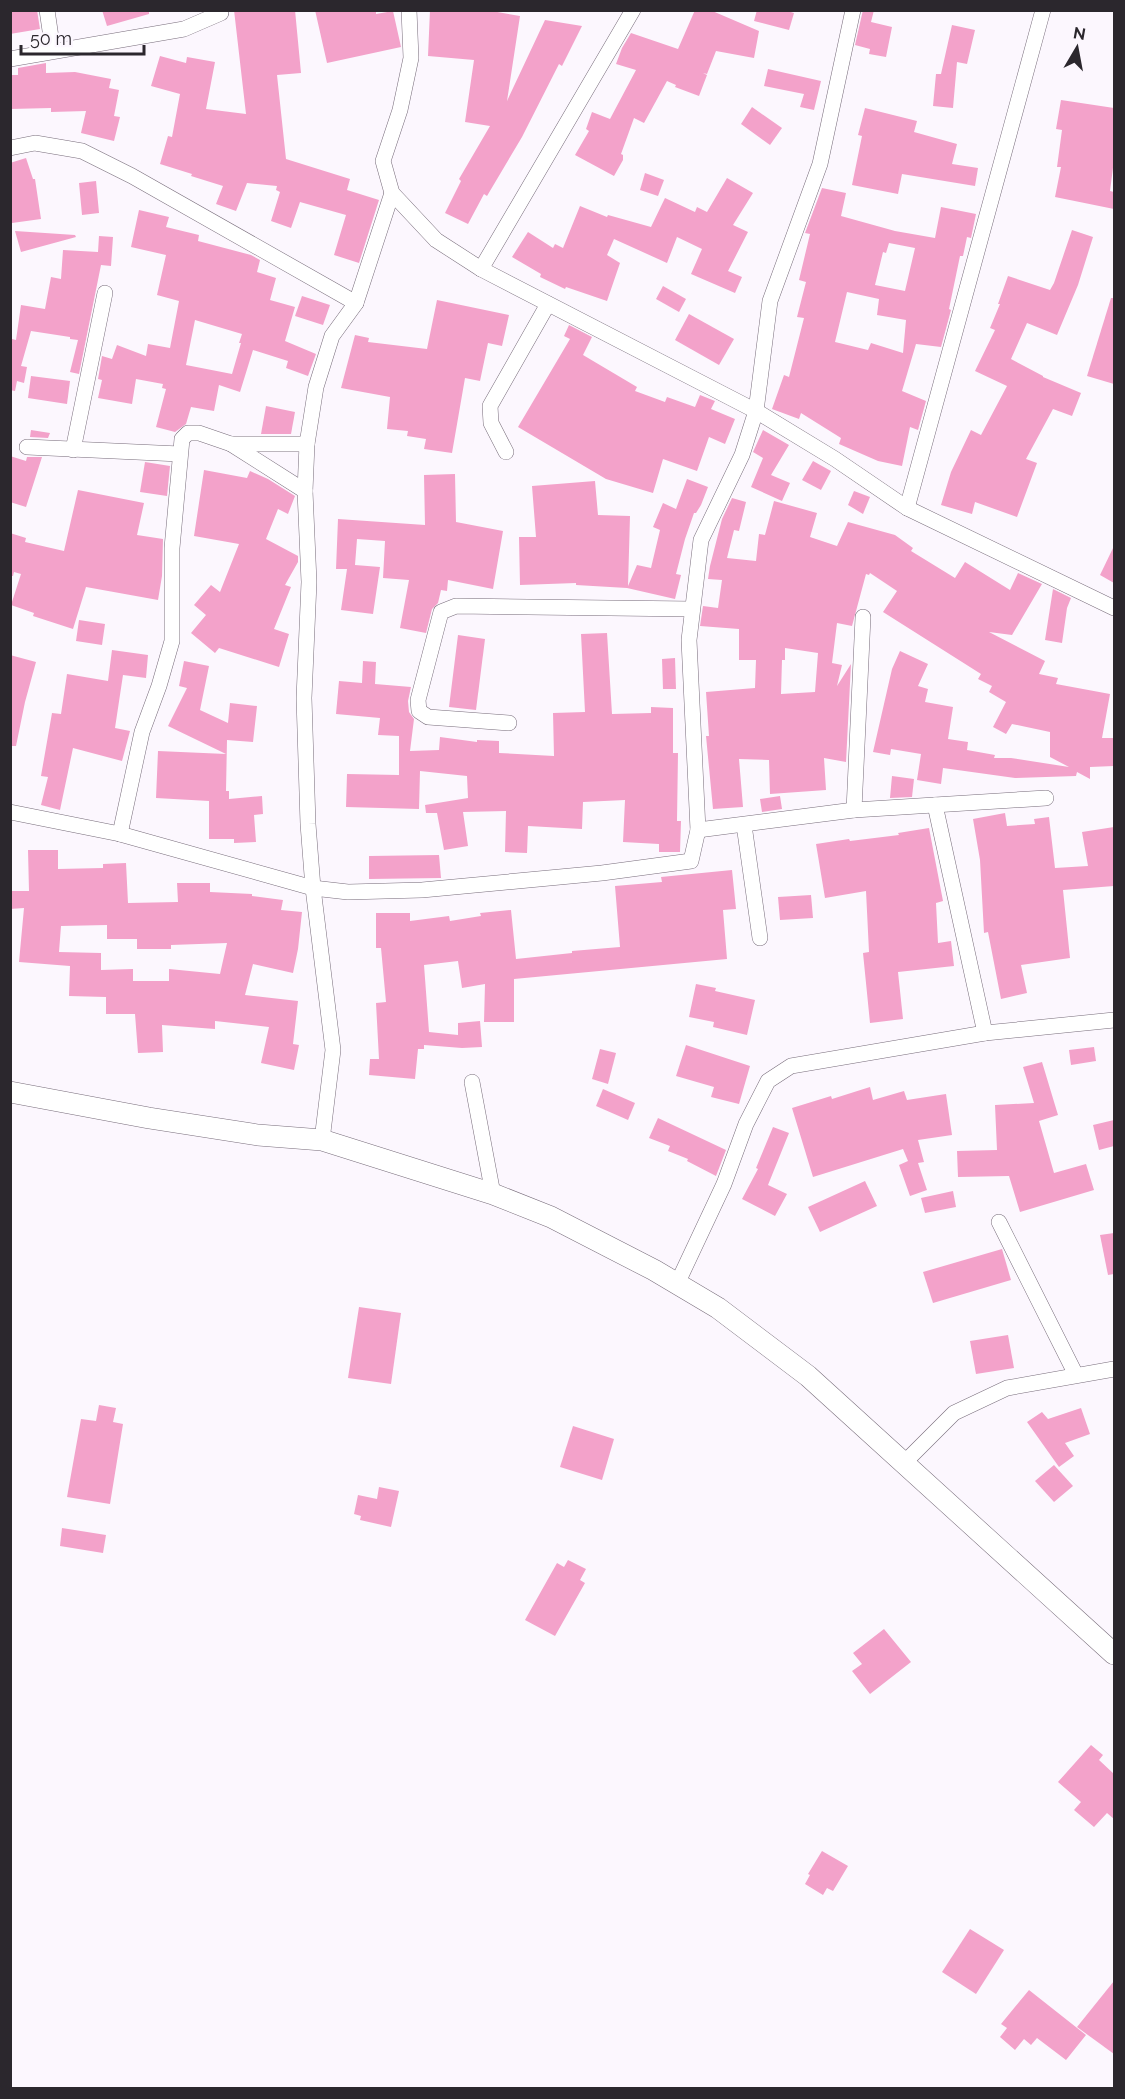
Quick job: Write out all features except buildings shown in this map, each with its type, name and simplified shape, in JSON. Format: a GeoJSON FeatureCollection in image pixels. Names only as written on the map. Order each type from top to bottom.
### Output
{"type":"FeatureCollection","features":[{"type":"Feature","properties":{"kind":"street"},"geometry":{"type":"LineString","coordinates":[[47,10],[54,51]]}},
{"type":"Feature","properties":{"kind":"street"},"geometry":{"type":"LineString","coordinates":[[10,58],[184,29],[221,13],[220,10]]}},
{"type":"Feature","properties":{"kind":"street"},"geometry":{"type":"LineString","coordinates":[[408,10],[411,58],[400,110],[383,161],[392,193],[436,240],[481,269],[756,411],[835,459],[907,508],[1114,608]]}},
{"type":"Feature","properties":{"kind":"street"},"geometry":{"type":"LineString","coordinates":[[481,269],[633,10]]}},
{"type":"Feature","properties":{"kind":"street"},"geometry":{"type":"LineString","coordinates":[[10,812],[120,834],[313,888],[348,892],[422,890],[602,873],[691,861],[698,830],[689,640],[701,540],[742,454],[756,411],[770,301],[820,164],[853,10]]}},
{"type":"Feature","properties":{"kind":"street"},"geometry":{"type":"LineString","coordinates":[[907,508],[1043,10]]}},
{"type":"Feature","properties":{"kind":"street"},"geometry":{"type":"LineString","coordinates":[[10,148],[35,143],[82,151],[132,176],[356,303]]}},
{"type":"Feature","properties":{"kind":"street"},"geometry":{"type":"LineString","coordinates":[[322,1140],[333,1050],[313,888],[308,824],[304,698],[309,582],[305,491],[307,444],[316,387],[332,336],[356,303],[392,193]]}},
{"type":"Feature","properties":{"kind":"street"},"geometry":{"type":"LineString","coordinates":[[74,450],[105,293]]}},
{"type":"Feature","properties":{"kind":"street"},"geometry":{"type":"LineString","coordinates":[[506,452],[491,423],[490,406],[548,304]]}},
{"type":"Feature","properties":{"kind":"street"},"geometry":{"type":"LineString","coordinates":[[120,834],[142,732],[172,641],[172,548],[182,439],[188,433],[199,433],[231,444],[305,491]]}},
{"type":"Feature","properties":{"kind":"street"},"geometry":{"type":"LineString","coordinates":[[231,444],[307,444]]}},
{"type":"Feature","properties":{"kind":"street"},"geometry":{"type":"LineString","coordinates":[[27,447],[180,453]]}},
{"type":"Feature","properties":{"kind":"street"},"geometry":{"type":"LineString","coordinates":[[509,723],[428,717],[419,711],[418,700],[441,612],[456,606],[692,609]]}},
{"type":"Feature","properties":{"kind":"street"},"geometry":{"type":"LineString","coordinates":[[855,810],[863,617]]}},
{"type":"Feature","properties":{"kind":"street"},"geometry":{"type":"LineString","coordinates":[[698,830],[855,810],[1046,798]]}},
{"type":"Feature","properties":{"kind":"street"},"geometry":{"type":"LineString","coordinates":[[935,805],[986,1033]]}},
{"type":"Feature","properties":{"kind":"street"},"geometry":{"type":"LineString","coordinates":[[744,825],[760,938]]}},
{"type":"Feature","properties":{"kind":"street"},"geometry":{"type":"LineString","coordinates":[[677,1284],[724,1184],[747,1124],[768,1081],[791,1066],[986,1033],[1114,1020]]}},
{"type":"Feature","properties":{"kind":"street"},"geometry":{"type":"LineString","coordinates":[[472,1082],[493,1194]]}},
{"type":"Feature","properties":{"kind":"street"},"geometry":{"type":"LineString","coordinates":[[10,1092],[149,1118],[258,1135],[322,1140],[493,1194],[551,1217],[718,1308],[808,1376],[1114,1654]]}},
{"type":"Feature","properties":{"kind":"street"},"geometry":{"type":"LineString","coordinates":[[999,1222],[1076,1375]]}},
{"type":"Feature","properties":{"kind":"street"},"geometry":{"type":"LineString","coordinates":[[903,1464],[954,1413],[1006,1388],[1114,1369]]}}]}
